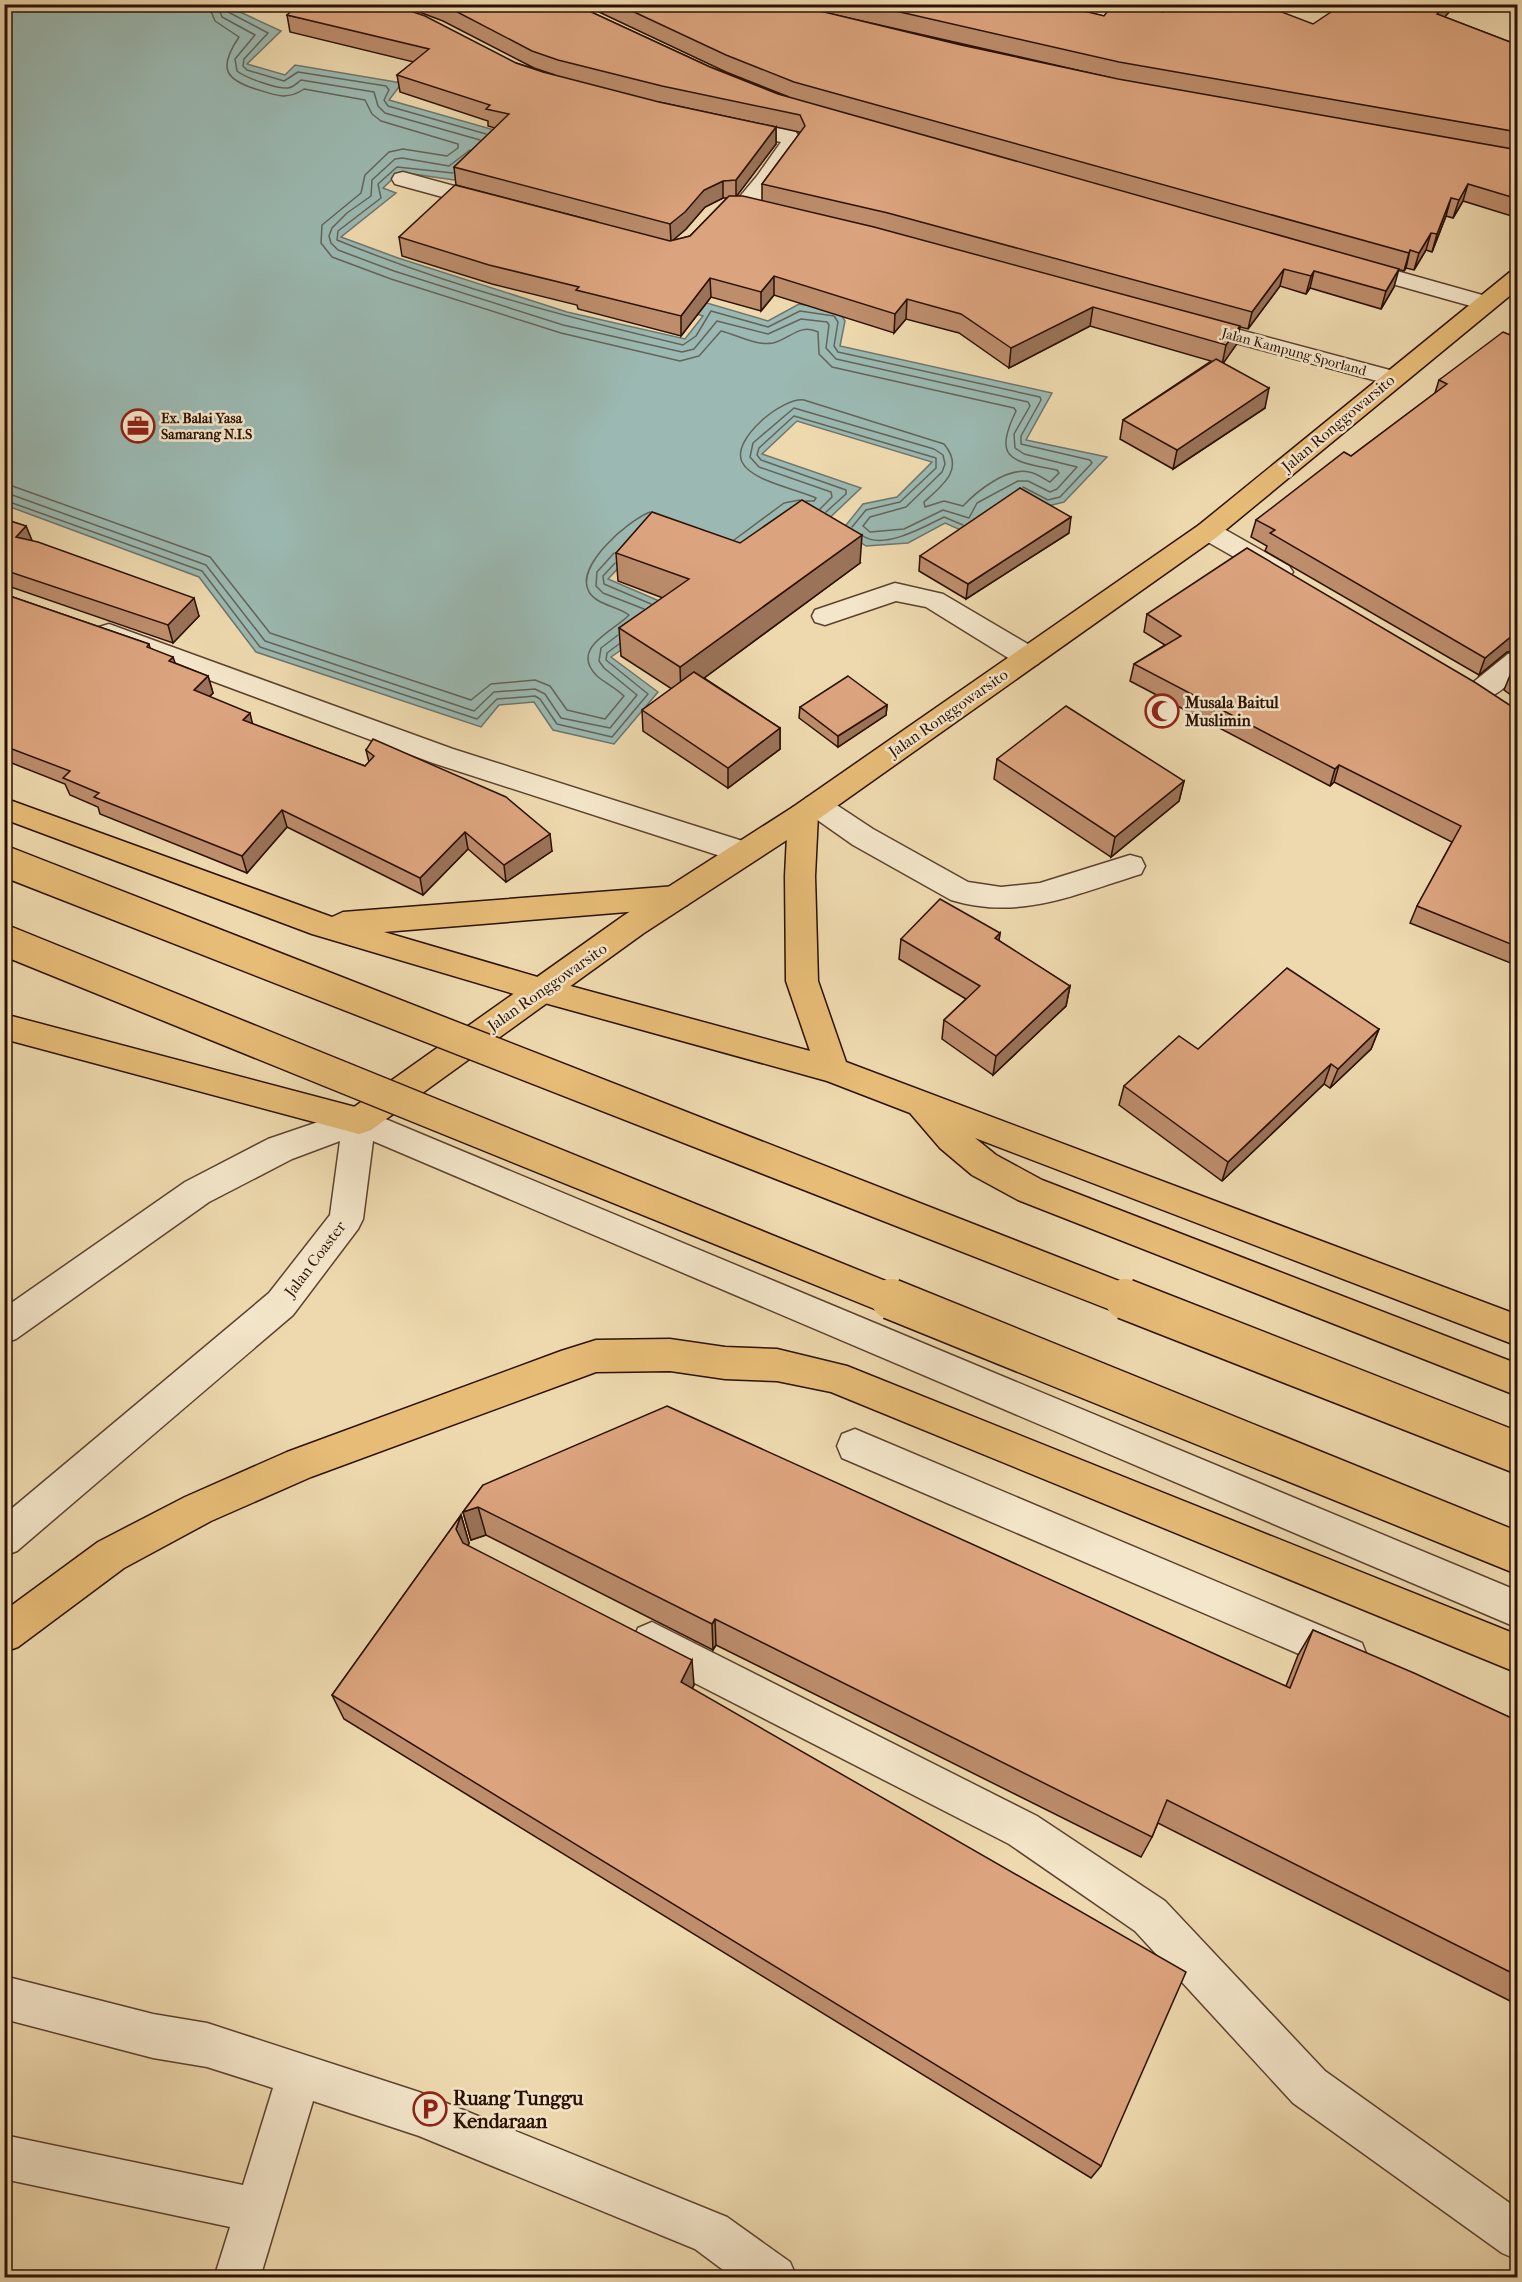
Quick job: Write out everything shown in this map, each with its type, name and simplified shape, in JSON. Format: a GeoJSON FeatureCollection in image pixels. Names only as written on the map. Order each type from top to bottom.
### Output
{"type":"FeatureCollection","features":[{"type":"Feature","properties":{"kind":"main road","name":"Jalan Ronggowarsito"},"geometry":{"type":"LineString","coordinates":[[359,1121],[541,990],[742,852],[810,810],[1208,531],[1392,378],[1485,303],[1514,284]]}},
{"type":"Feature","properties":{"kind":"main road"},"geometry":{"type":"LineString","coordinates":[[4,808],[323,926],[541,990],[833,1070],[1518,1331]]}},
{"type":"Feature","properties":{"kind":"main road"},"geometry":{"type":"LineString","coordinates":[[810,810],[800,876],[802,981],[833,1070]]}},
{"type":"Feature","properties":{"kind":"main road"},"geometry":{"type":"LineString","coordinates":[[4,861],[1518,1453]]}},
{"type":"Feature","properties":{"kind":"main road"},"geometry":{"type":"LineString","coordinates":[[323,926],[676,897]]}},
{"type":"Feature","properties":{"kind":"main road"},"geometry":{"type":"LineString","coordinates":[[4,940],[1518,1553]]}},
{"type":"Feature","properties":{"kind":"main road"},"geometry":{"type":"LineString","coordinates":[[4,1026],[359,1121]]}},
{"type":"Feature","properties":{"kind":"main road"},"geometry":{"type":"LineString","coordinates":[[918,1101],[952,1138],[984,1166],[1030,1190],[1518,1380]]}},
{"type":"Feature","properties":{"kind":"main road"},"geometry":{"type":"LineString","coordinates":[[4,1634],[111,1555],[198,1509],[300,1464],[596,1356],[670,1356],[725,1363],[777,1365],[834,1377],[1518,1654]]}},
{"type":"Feature","properties":{"kind":"street"},"geometry":{"type":"LineString","coordinates":[[711,122],[791,139],[792,142],[765,182],[743,208]]}},
{"type":"Feature","properties":{"kind":"street"},"geometry":{"type":"LineString","coordinates":[[402,178],[514,210]]}},
{"type":"Feature","properties":{"kind":"street"},"geometry":{"type":"LineString","coordinates":[[1339,261],[1485,303]]}},
{"type":"Feature","properties":{"kind":"street","name":"Jalan Kampung Sporland"},"geometry":{"type":"LineString","coordinates":[[1173,319],[1392,378]]}},
{"type":"Feature","properties":{"kind":"street"},"geometry":{"type":"LineString","coordinates":[[1208,531],[1302,584]]}},
{"type":"Feature","properties":{"kind":"street"},"geometry":{"type":"LineString","coordinates":[[825,616],[895,592],[934,600],[1028,657]]}},
{"type":"Feature","properties":{"kind":"street"},"geometry":{"type":"LineString","coordinates":[[86,625],[443,756],[742,852]]}},
{"type":"Feature","properties":{"kind":"street"},"geometry":{"type":"LineString","coordinates":[[1480,691],[1518,661]]}},
{"type":"Feature","properties":{"kind":"street"},"geometry":{"type":"LineString","coordinates":[[810,810],[962,892],[1001,898],[1040,894],[1130,866]]}},
{"type":"Feature","properties":{"kind":"street"},"geometry":{"type":"LineString","coordinates":[[4,1328],[197,1192],[280,1149],[359,1121],[1518,1610]]}},
{"type":"Feature","properties":{"kind":"street","name":"Jalan Coaster"},"geometry":{"type":"LineString","coordinates":[[4,1539],[280,1304],[346,1219],[359,1121]]}},
{"type":"Feature","properties":{"kind":"street"},"geometry":{"type":"LineString","coordinates":[[855,1446],[1374,1667]]}},
{"type":"Feature","properties":{"kind":"street"},"geometry":{"type":"LineString","coordinates":[[622,1625],[1023,1830],[1150,1916],[1309,2087],[1518,2237]]}},
{"type":"Feature","properties":{"kind":"street"},"geometry":{"type":"LineString","coordinates":[[4,1996],[153,2036],[207,2045],[419,2114],[711,2233],[774,2277]]}},
{"type":"Feature","properties":{"kind":"street"},"geometry":{"type":"LineString","coordinates":[[237,2277],[299,2074]]}},
{"type":"Feature","properties":{"kind":"street"},"geometry":{"type":"LineString","coordinates":[[4,2157],[259,2211]]}},
{"type":"Feature","properties":{"kind":"water"},"geometry":{"type":"Polygon","coordinates":[[[4,5],[225,5],[281,31],[247,64],[285,75],[295,65],[402,83],[389,100],[515,136],[477,161],[454,180],[400,172],[383,188],[396,193],[341,237],[398,258],[567,312],[685,339],[703,316],[679,309],[690,298],[768,321],[799,304],[839,311],[845,321],[840,346],[1052,393],[1026,440],[1107,457],[1064,502],[1048,506],[990,543],[945,523],[908,543],[866,546],[842,530],[863,504],[897,497],[932,462],[797,421],[762,454],[861,488],[821,526],[734,567],[651,534],[608,579],[680,610],[611,657],[658,692],[614,744],[553,730],[534,702],[499,705],[481,727],[256,652],[199,577],[5,505],[4,5]]]}},
{"type":"Feature","properties":{"kind":"building"},"geometry":{"type":"Polygon","coordinates":[[[298,4],[390,4],[425,16],[516,63],[543,72],[659,102],[776,127],[736,180],[723,181],[704,190],[685,212],[670,224],[454,167],[509,114],[486,109],[490,105],[397,75],[429,49],[287,15],[298,4]]]}},
{"type":"Feature","properties":{"kind":"building"},"geometry":{"type":"Polygon","coordinates":[[[442,4],[574,4],[710,67],[778,94],[1399,269],[1386,291],[1314,271],[1311,276],[1284,269],[1252,312],[888,213],[762,184],[805,126],[800,115],[662,86],[558,60],[532,51],[442,4]]]}},
{"type":"Feature","properties":{"kind":"building"},"geometry":{"type":"Polygon","coordinates":[[[617,4],[791,4],[961,45],[1118,79],[1518,150],[1518,199],[1468,184],[1459,200],[1451,198],[1437,234],[1431,233],[1419,253],[1410,250],[1409,253],[794,82],[726,55],[617,4]]]}},
{"type":"Feature","properties":{"kind":"building"},"geometry":{"type":"Polygon","coordinates":[[[865,4],[1055,4],[1104,16],[1113,4],[1131,4],[1163,12],[1175,4],[1197,6],[1200,4],[1261,4],[1313,24],[1343,4],[1446,4],[1437,14],[1518,45],[1518,132],[1119,62],[865,4]]]}},
{"type":"Feature","properties":{"kind":"building"},"geometry":{"type":"Polygon","coordinates":[[[455,185],[670,241],[690,236],[729,196],[743,196],[874,227],[1240,326],[1226,345],[1093,307],[1011,348],[961,314],[907,299],[895,314],[774,276],[761,292],[710,278],[681,316],[576,290],[579,287],[489,265],[399,237],[455,185]]]}},
{"type":"Feature","properties":{"kind":"building"},"geometry":{"type":"Polygon","coordinates":[[[1503,332],[1518,338],[1518,634],[1513,635],[1485,658],[1270,533],[1275,530],[1256,520],[1344,452],[1351,456],[1447,384],[1439,380],[1503,332]]]}},
{"type":"Feature","properties":{"kind":"building"},"geometry":{"type":"Polygon","coordinates":[[[1216,359],[1269,388],[1177,450],[1123,420],[1216,359]]]}},
{"type":"Feature","properties":{"kind":"building"},"geometry":{"type":"Polygon","coordinates":[[[1020,488],[1071,517],[968,584],[920,556],[1020,488]]]}},
{"type":"Feature","properties":{"kind":"building"},"geometry":{"type":"Polygon","coordinates":[[[802,500],[862,535],[680,667],[619,628],[689,579],[616,553],[652,512],[740,543],[802,500]]]}},
{"type":"Feature","properties":{"kind":"building"},"geometry":{"type":"Polygon","coordinates":[[[4,519],[26,526],[16,537],[38,542],[194,598],[168,625],[4,570],[4,519]]]}},
{"type":"Feature","properties":{"kind":"building"},"geometry":{"type":"Polygon","coordinates":[[[1247,548],[1518,709],[1518,947],[1417,906],[1461,826],[1339,765],[1335,769],[1134,664],[1181,636],[1147,614],[1247,548]]]}},
{"type":"Feature","properties":{"kind":"building"},"geometry":{"type":"Polygon","coordinates":[[[4,594],[149,644],[147,647],[173,657],[169,661],[208,676],[194,690],[250,713],[243,720],[365,766],[374,756],[366,750],[373,739],[506,797],[550,834],[504,865],[465,832],[420,878],[282,810],[242,856],[94,797],[99,793],[63,778],[70,771],[4,746],[4,594]]]}},
{"type":"Feature","properties":{"kind":"building"},"geometry":{"type":"Polygon","coordinates":[[[1518,667],[1518,678],[1511,673],[1518,667]]]}},
{"type":"Feature","properties":{"kind":"building"},"geometry":{"type":"Polygon","coordinates":[[[694,672],[780,728],[728,768],[642,710],[694,672]]]}},
{"type":"Feature","properties":{"kind":"building"},"geometry":{"type":"Polygon","coordinates":[[[848,676],[887,705],[838,736],[800,707],[848,676]]]}},
{"type":"Feature","properties":{"kind":"building"},"geometry":{"type":"Polygon","coordinates":[[[1066,706],[1184,781],[1115,837],[997,759],[1066,706]]]}},
{"type":"Feature","properties":{"kind":"building"},"geometry":{"type":"Polygon","coordinates":[[[940,899],[1000,933],[995,938],[1070,986],[996,1056],[944,1020],[980,986],[901,939],[940,899]]]}},
{"type":"Feature","properties":{"kind":"building"},"geometry":{"type":"Polygon","coordinates":[[[1287,968],[1379,1029],[1338,1069],[1331,1064],[1228,1162],[1124,1086],[1179,1036],[1198,1049],[1287,968]]]}},
{"type":"Feature","properties":{"kind":"building"},"geometry":{"type":"Polygon","coordinates":[[[667,1406],[1290,1688],[1313,1630],[1518,1721],[1518,1976],[1167,1800],[1152,1837],[715,1619],[712,1624],[478,1507],[463,1512],[483,1485],[667,1406]]]}},
{"type":"Feature","properties":{"kind":"building"},"geometry":{"type":"Polygon","coordinates":[[[461,1515],[456,1529],[463,1543],[692,1660],[681,1682],[1186,1972],[1101,2166],[332,1695],[461,1515]]]}},
{"type":"Feature","properties":{"kind":"place","name":"Ex. Balai Yasa Samarang N.I.S"},"geometry":{"type":"Point","coordinates":[138,426]}},
{"type":"Feature","properties":{"kind":"place","name":"Musala Baitul Muslimin"},"geometry":{"type":"Point","coordinates":[1162,711]}},
{"type":"Feature","properties":{"kind":"place","name":"Ruang Tunggu Kendaraan"},"geometry":{"type":"Point","coordinates":[430,2109]}}]}
